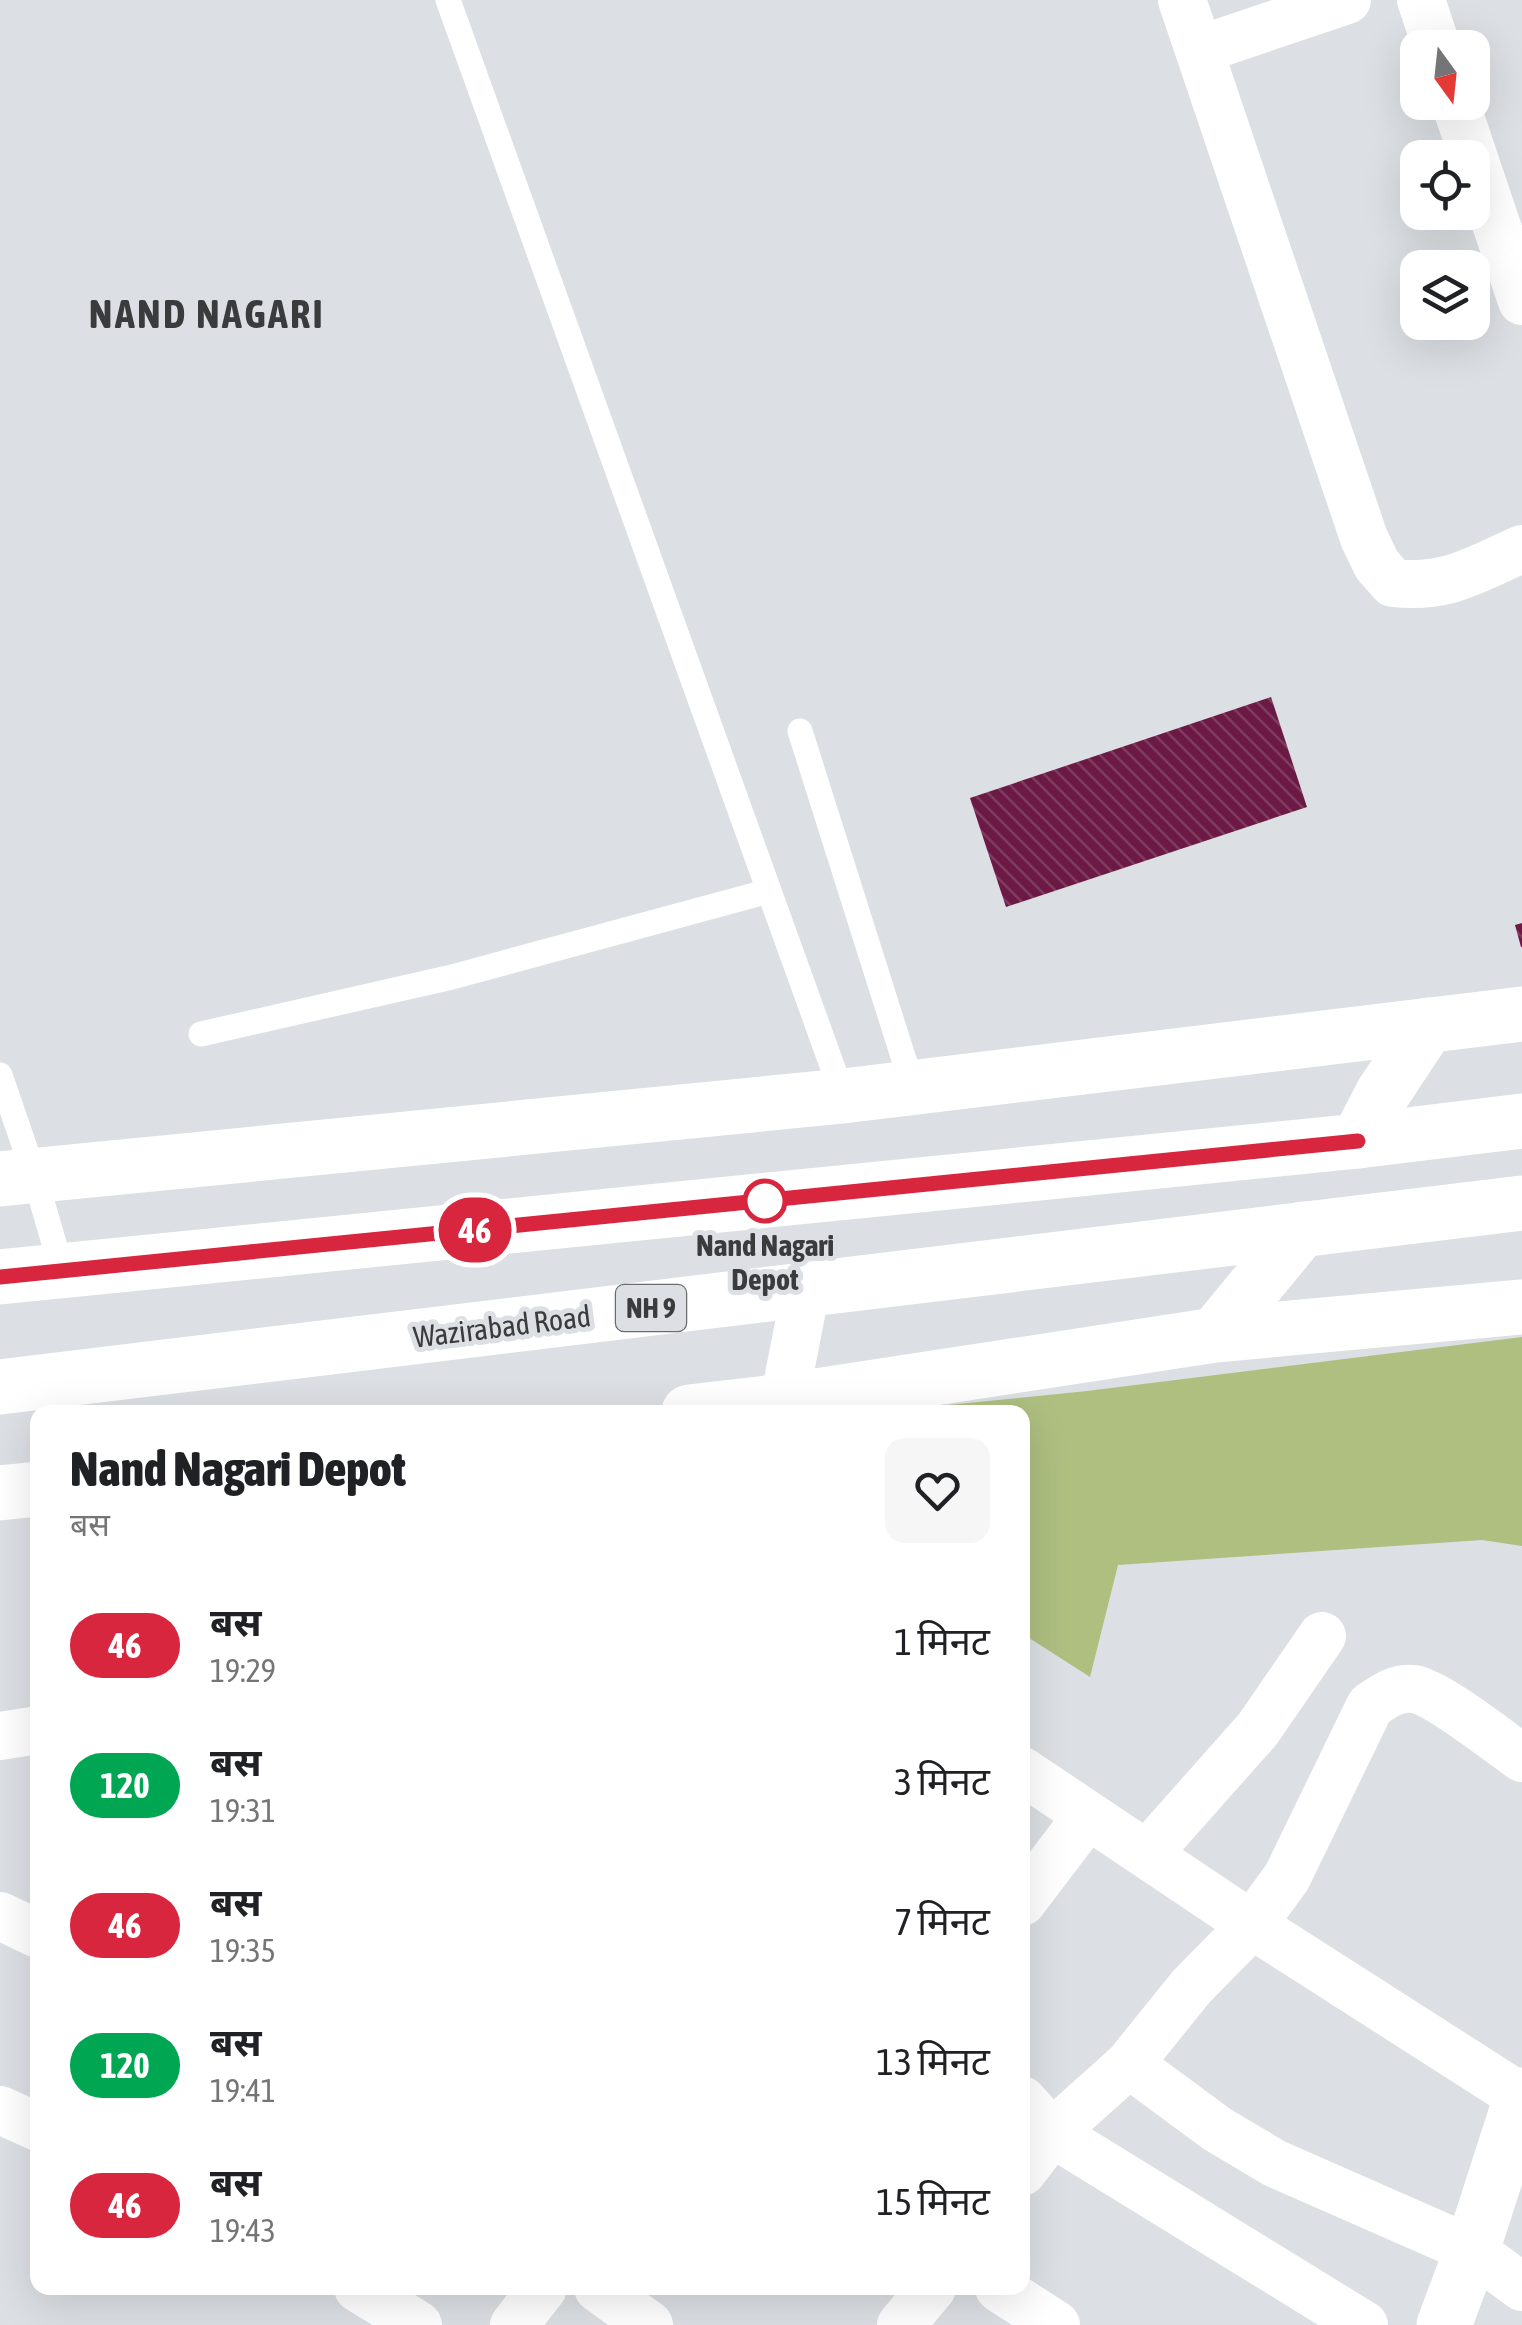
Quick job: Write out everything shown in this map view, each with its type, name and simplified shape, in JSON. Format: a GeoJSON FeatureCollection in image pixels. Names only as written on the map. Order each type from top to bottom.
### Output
{"type":"FeatureCollection","features":[{"type":"Feature","properties":{"kind":"main road"},"geometry":{"type":"LineString","coordinates":[[17,1176],[843,1096],[1522,1014]]}},
{"type":"Feature","properties":{"kind":"main road"},"geometry":{"type":"LineString","coordinates":[[1358,1141],[1383,1093],[1428,1025]]}},
{"type":"Feature","properties":{"kind":"main road"},"geometry":{"type":"LineString","coordinates":[[0,1277],[1522,1122]]}},
{"type":"Feature","properties":{"kind":"main road","name":"NH 9"},"geometry":{"type":"LineString","coordinates":[[1302,1229],[1522,1202]]}},
{"type":"Feature","properties":{"kind":"main road"},"geometry":{"type":"LineString","coordinates":[[1214,1335],[1302,1229]]}},
{"type":"Feature","properties":{"kind":"main road","name":"Wazirabad Road"},"geometry":{"type":"LineString","coordinates":[[0,1387],[1302,1229]]}},
{"type":"Feature","properties":{"kind":"main road"},"geometry":{"type":"LineString","coordinates":[[797,1405],[1214,1335],[1522,1307]]}},
{"type":"Feature","properties":{"kind":"main road"},"geometry":{"type":"LineString","coordinates":[[0,1493],[30,1490]]}},
{"type":"Feature","properties":{"kind":"main road"},"geometry":{"type":"LineString","coordinates":[[1444,2325],[1522,2096]]}},
{"type":"Feature","properties":{"kind":"street"},"geometry":{"type":"LineString","coordinates":[[1182,0],[1364,538],[1377,565],[1393,583],[1419,586],[1445,583],[1522,549]]}},
{"type":"Feature","properties":{"kind":"street"},"geometry":{"type":"LineString","coordinates":[[1199,50],[1348,0]]}},
{"type":"Feature","properties":{"kind":"street"},"geometry":{"type":"LineString","coordinates":[[1421,0],[1431,30]]}},
{"type":"Feature","properties":{"kind":"street"},"geometry":{"type":"LineString","coordinates":[[1462,120],[1522,301]]}},
{"type":"Feature","properties":{"kind":"street"},"geometry":{"type":"LineString","coordinates":[[785,1405],[806,1289]]}},
{"type":"Feature","properties":{"kind":"street"},"geometry":{"type":"LineString","coordinates":[[1147,1854],[1258,1729],[1322,1636]]}},
{"type":"Feature","properties":{"kind":"street"},"geometry":{"type":"LineString","coordinates":[[1030,2142],[1037,2116],[1129,2064],[1191,1987],[1252,1925],[1287,1877],[1370,1706],[1390,1692],[1415,1688],[1522,1758]]}},
{"type":"Feature","properties":{"kind":"street"},"geometry":{"type":"LineString","coordinates":[[0,1736],[30,1731]]}},
{"type":"Feature","properties":{"kind":"street"},"geometry":{"type":"LineString","coordinates":[[1030,1777],[1252,1925],[1522,2096]]}},
{"type":"Feature","properties":{"kind":"street"},"geometry":{"type":"LineString","coordinates":[[1030,1891],[1088,1815]]}},
{"type":"Feature","properties":{"kind":"street"},"geometry":{"type":"LineString","coordinates":[[0,1916],[30,1930]]}},
{"type":"Feature","properties":{"kind":"street"},"geometry":{"type":"LineString","coordinates":[[1129,2064],[1217,2129],[1274,2164],[1472,2250],[1522,2287]]}},
{"type":"Feature","properties":{"kind":"street"},"geometry":{"type":"LineString","coordinates":[[0,2110],[30,2124]]}},
{"type":"Feature","properties":{"kind":"street"},"geometry":{"type":"LineString","coordinates":[[1037,2116],[1364,2325]]}},
{"type":"Feature","properties":{"kind":"street"},"geometry":{"type":"LineString","coordinates":[[514,2325],[538,2295]]}},
{"type":"Feature","properties":{"kind":"street"},"geometry":{"type":"LineString","coordinates":[[607,2295],[648,2325]]}},
{"type":"Feature","properties":{"kind":"street"},"geometry":{"type":"LineString","coordinates":[[902,2325],[926,2295]]}},
{"type":"Feature","properties":{"kind":"street"},"geometry":{"type":"LineString","coordinates":[[1009,2295],[1056,2325]]}},
{"type":"Feature","properties":{"kind":"street"},"geometry":{"type":"LineString","coordinates":[[364,2304],[418,2325]]}},
{"type":"Feature","properties":{"kind":"lane"},"geometry":{"type":"LineString","coordinates":[[448,0],[843,1096]]}},
{"type":"Feature","properties":{"kind":"lane"},"geometry":{"type":"LineString","coordinates":[[800,731],[914,1088]]}},
{"type":"Feature","properties":{"kind":"lane"},"geometry":{"type":"LineString","coordinates":[[200,1034],[452,977],[769,891]]}},
{"type":"Feature","properties":{"kind":"lane"},"geometry":{"type":"LineString","coordinates":[[0,1076],[17,1176],[62,1271]]}},
{"type":"Feature","properties":{"kind":"green space"},"geometry":{"type":"Polygon","coordinates":[[[1522,1337],[1522,1546],[1482,1540],[1118,1565],[1090,1677],[1030,1638],[1030,1405],[948,1405],[1522,1337]]]}},
{"type":"Feature","properties":{"kind":"building"},"geometry":{"type":"Polygon","coordinates":[[[1271,697],[1307,807],[1006,907],[970,798],[1271,697]]]}},
{"type":"Feature","properties":{"kind":"building"},"geometry":{"type":"Polygon","coordinates":[[[1522,923],[1522,947],[1521,947],[1515,925],[1522,923]]]}},
{"type":"Feature","properties":{"kind":"bus line","name":"46"},"geometry":{"type":"LineString","coordinates":[[0,1277],[1358,1141]]}},
{"type":"Feature","properties":{"kind":"place","name":"Nand Nagari Depot"},"geometry":{"type":"Point","coordinates":[765,1201]}},
{"type":"Feature","properties":{"kind":"district","name":"NAND NAGARI"},"geometry":{"type":"Point","coordinates":[207,313]}}]}
